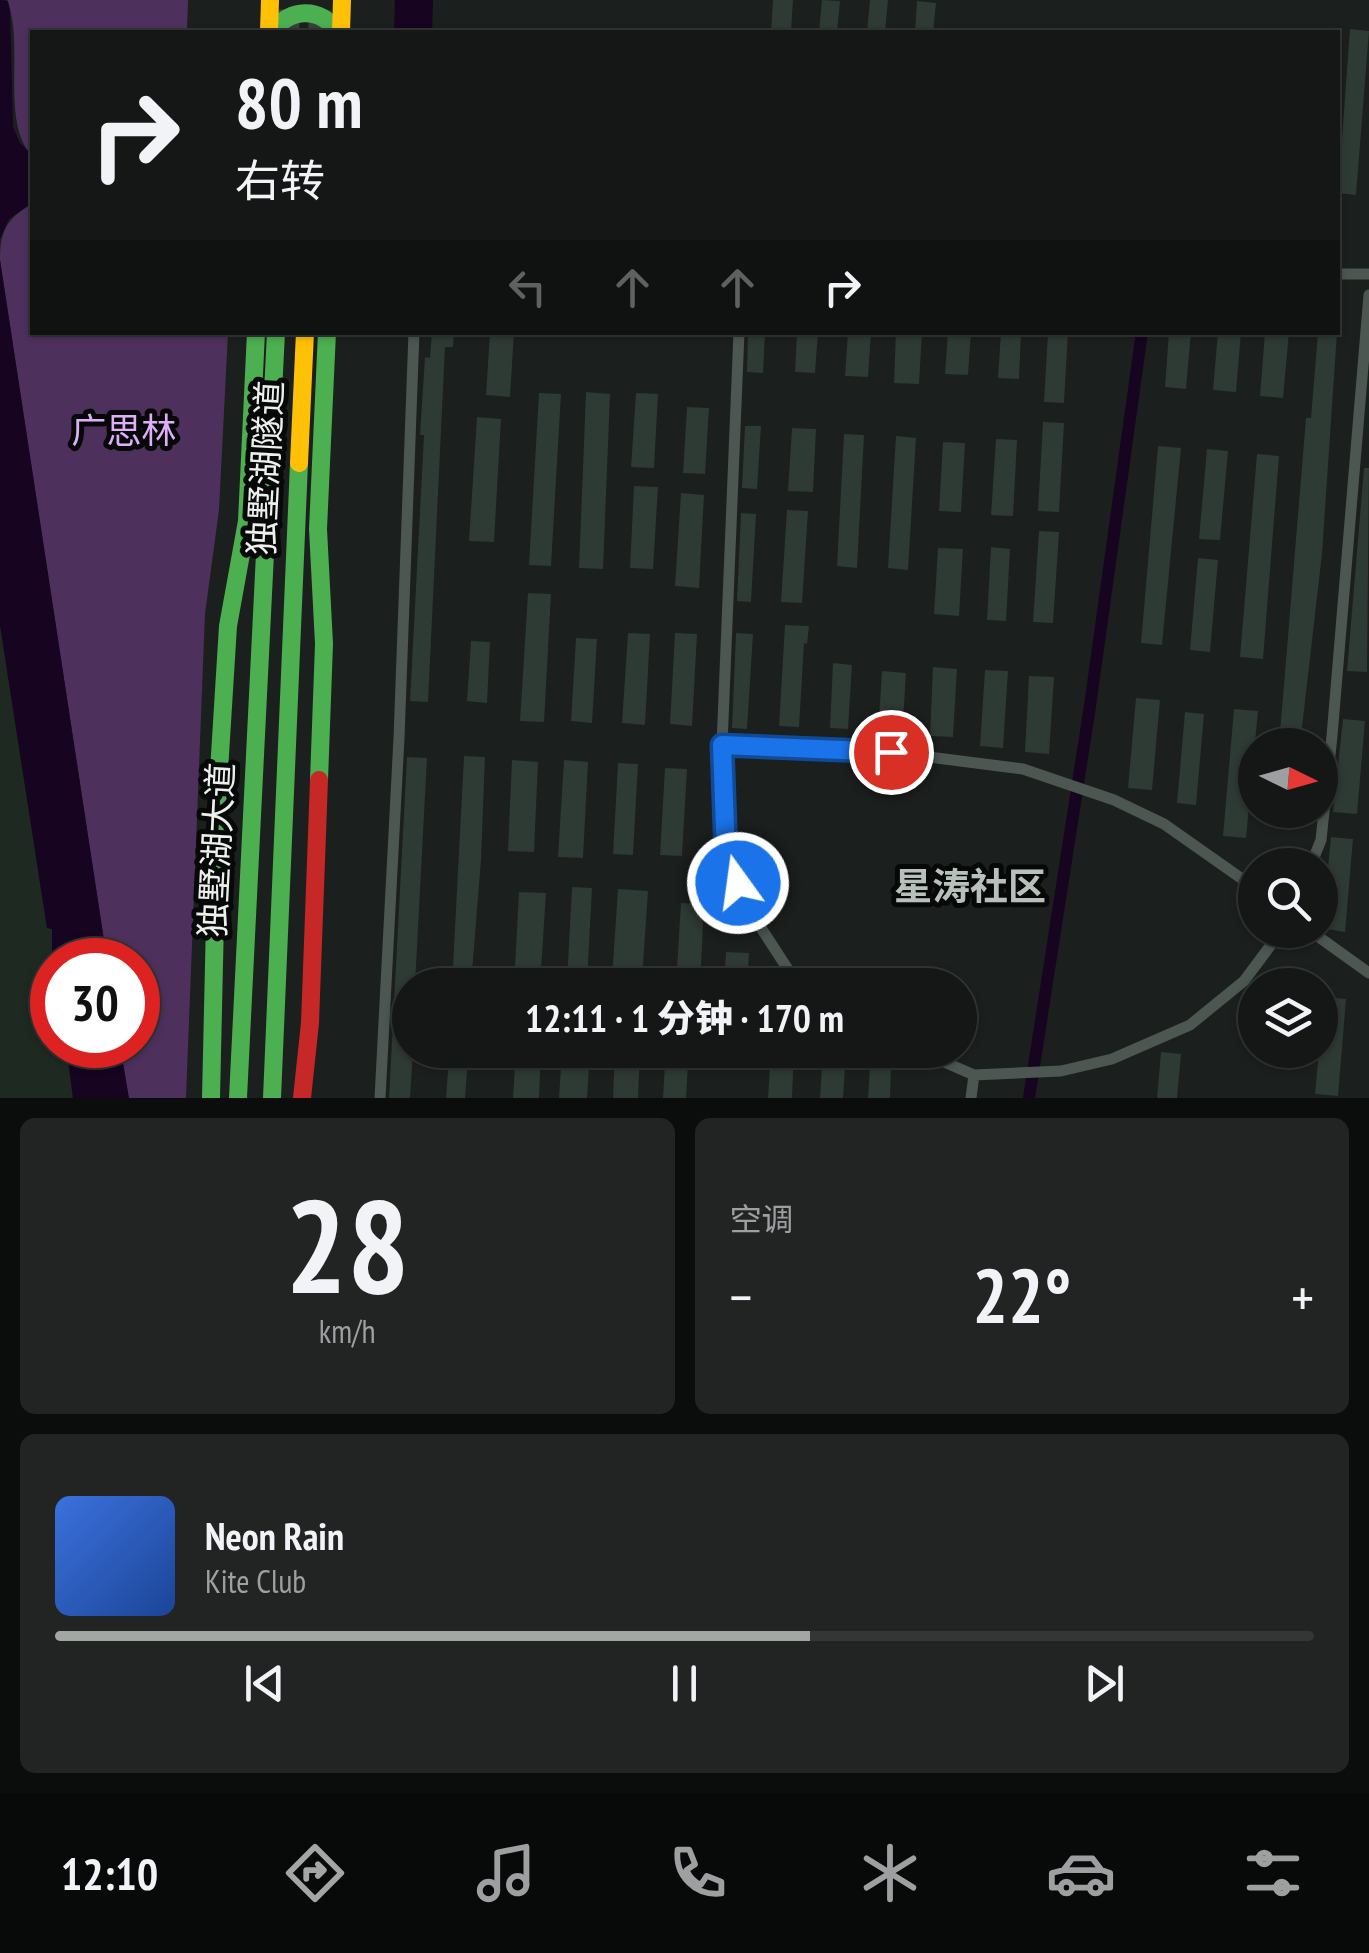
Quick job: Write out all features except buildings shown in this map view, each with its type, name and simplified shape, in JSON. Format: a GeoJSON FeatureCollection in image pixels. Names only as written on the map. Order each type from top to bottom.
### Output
{"type":"FeatureCollection","features":[{"type":"Feature","properties":{"kind":"main road"},"geometry":{"type":"LineString","coordinates":[[270,0],[270,30]]}},
{"type":"Feature","properties":{"kind":"main road"},"geometry":{"type":"LineString","coordinates":[[339,30],[342,0]]}},
{"type":"Feature","properties":{"kind":"main road"},"geometry":{"type":"LineString","coordinates":[[272,30],[282,18],[302,10],[321,15],[337,30]]}},
{"type":"Feature","properties":{"kind":"main road"},"geometry":{"type":"LineString","coordinates":[[211,1098],[218,787],[228,626],[247,521],[256,335]]}},
{"type":"Feature","properties":{"kind":"main road","name":"独墅湖隧道"},"geometry":{"type":"LineString","coordinates":[[260,605],[276,335]]}},
{"type":"Feature","properties":{"kind":"main road","name":"独墅湖隧道"},"geometry":{"type":"LineString","coordinates":[[292,607],[306,335]]}},
{"type":"Feature","properties":{"kind":"main road"},"geometry":{"type":"LineString","coordinates":[[302,1098],[310,1023],[323,664],[318,529],[327,335]]}},
{"type":"Feature","properties":{"kind":"main road","name":"独墅湖大道"},"geometry":{"type":"LineString","coordinates":[[238,1098],[260,605]]}},
{"type":"Feature","properties":{"kind":"main road","name":"独墅湖大道"},"geometry":{"type":"LineString","coordinates":[[272,1098],[292,607]]}},
{"type":"Feature","properties":{"kind":"street"},"geometry":{"type":"LineString","coordinates":[[1340,274],[1369,274]]}},
{"type":"Feature","properties":{"kind":"street"},"geometry":{"type":"LineString","coordinates":[[1318,848],[1332,736],[1369,294]]}},
{"type":"Feature","properties":{"kind":"street"},"geometry":{"type":"LineString","coordinates":[[380,1098],[399,738],[414,335]]}},
{"type":"Feature","properties":{"kind":"street"},"geometry":{"type":"LineString","coordinates":[[740,335],[722,745],[726,855],[750,911],[787,968]]}},
{"type":"Feature","properties":{"kind":"street"},"geometry":{"type":"LineString","coordinates":[[722,745],[858,748],[1023,768],[1114,800],[1164,824],[1238,876]]}},
{"type":"Feature","properties":{"kind":"street"},"geometry":{"type":"LineString","coordinates":[[958,1068],[974,1075],[1047,1072],[1112,1059],[1190,1025],[1244,982],[1269,948]]}},
{"type":"Feature","properties":{"kind":"street"},"geometry":{"type":"LineString","coordinates":[[1334,948],[1369,973]]}},
{"type":"Feature","properties":{"kind":"street"},"geometry":{"type":"LineString","coordinates":[[970,1098],[974,1075]]}},
{"type":"Feature","properties":{"kind":"shaded area"},"geometry":{"type":"Polygon","coordinates":[[[0,0],[8,1],[10,11],[13,127],[30,153],[30,204],[9,219],[0,239],[0,0]]]}},
{"type":"Feature","properties":{"kind":"shaded area"},"geometry":{"type":"Polygon","coordinates":[[[395,0],[433,0],[432,30],[394,30],[395,0]]]}},
{"type":"Feature","properties":{"kind":"shaded area"},"geometry":{"type":"Polygon","coordinates":[[[0,260],[104,938],[52,938],[52,929],[47,928],[0,625],[0,260]]]}},
{"type":"Feature","properties":{"kind":"shaded area"},"geometry":{"type":"Polygon","coordinates":[[[0,625],[47,928],[52,928],[52,938],[30,938],[30,1068],[69,1068],[73,1098],[0,1098],[0,625]]]}},
{"type":"Feature","properties":{"kind":"shaded area"},"geometry":{"type":"Polygon","coordinates":[[[69,1068],[124,1068],[129,1098],[73,1098],[69,1068]]]}},
{"type":"Feature","properties":{"kind":"green space"},"geometry":{"type":"Polygon","coordinates":[[[7,0],[188,0],[187,30],[30,30],[30,152],[17,124],[12,18],[7,0]]]}},
{"type":"Feature","properties":{"kind":"green space","name":"广思林"},"geometry":{"type":"Polygon","coordinates":[[[30,205],[30,335],[228,335],[219,510],[205,614],[186,1098],[128,1098],[123,1068],[160,1068],[160,938],[104,938],[0,260],[7,226],[30,205]]]}},
{"type":"Feature","properties":{"kind":"waterway"},"geometry":{"type":"LineString","coordinates":[[1029,1098],[1090,706],[1142,335]]}},
{"type":"Feature","properties":{"kind":"tunnel"},"geometry":{"type":"LineString","coordinates":[[288,30],[290,0]]}},
{"type":"Feature","properties":{"kind":"tunnel"},"geometry":{"type":"LineString","coordinates":[[319,30],[321,0]]}},
{"type":"Feature","properties":{"kind":"traffic: fast"},"geometry":{"type":"LineString","coordinates":[[273,30],[287,18],[305,13],[322,18],[336,30]]}},
{"type":"Feature","properties":{"kind":"traffic: fast"},"geometry":{"type":"LineString","coordinates":[[211,1098],[218,787],[228,626],[247,521],[256,335]]}},
{"type":"Feature","properties":{"kind":"traffic: fast"},"geometry":{"type":"LineString","coordinates":[[238,1098],[276,335]]}},
{"type":"Feature","properties":{"kind":"traffic: fast"},"geometry":{"type":"LineString","coordinates":[[319,780],[324,644],[318,529],[327,335]]}},
{"type":"Feature","properties":{"kind":"traffic: fast"},"geometry":{"type":"LineString","coordinates":[[272,1098],[299,463]]}},
{"type":"Feature","properties":{"kind":"traffic: slow"},"geometry":{"type":"LineString","coordinates":[[269,30],[270,0]]}},
{"type":"Feature","properties":{"kind":"traffic: slow"},"geometry":{"type":"LineString","coordinates":[[341,30],[342,0]]}},
{"type":"Feature","properties":{"kind":"traffic: slow"},"geometry":{"type":"LineString","coordinates":[[299,463],[305,335]]}},
{"type":"Feature","properties":{"kind":"traffic: jam"},"geometry":{"type":"LineString","coordinates":[[302,1098],[310,1023],[319,780]]}},
{"type":"Feature","properties":{"kind":"district","name":"星涛社区"},"geometry":{"type":"Point","coordinates":[970,887]}},
{"type":"Feature","properties":{"kind":"route"},"geometry":{"type":"LineString","coordinates":[[738,883],[726,855],[722,745],[891,752]]}}]}
